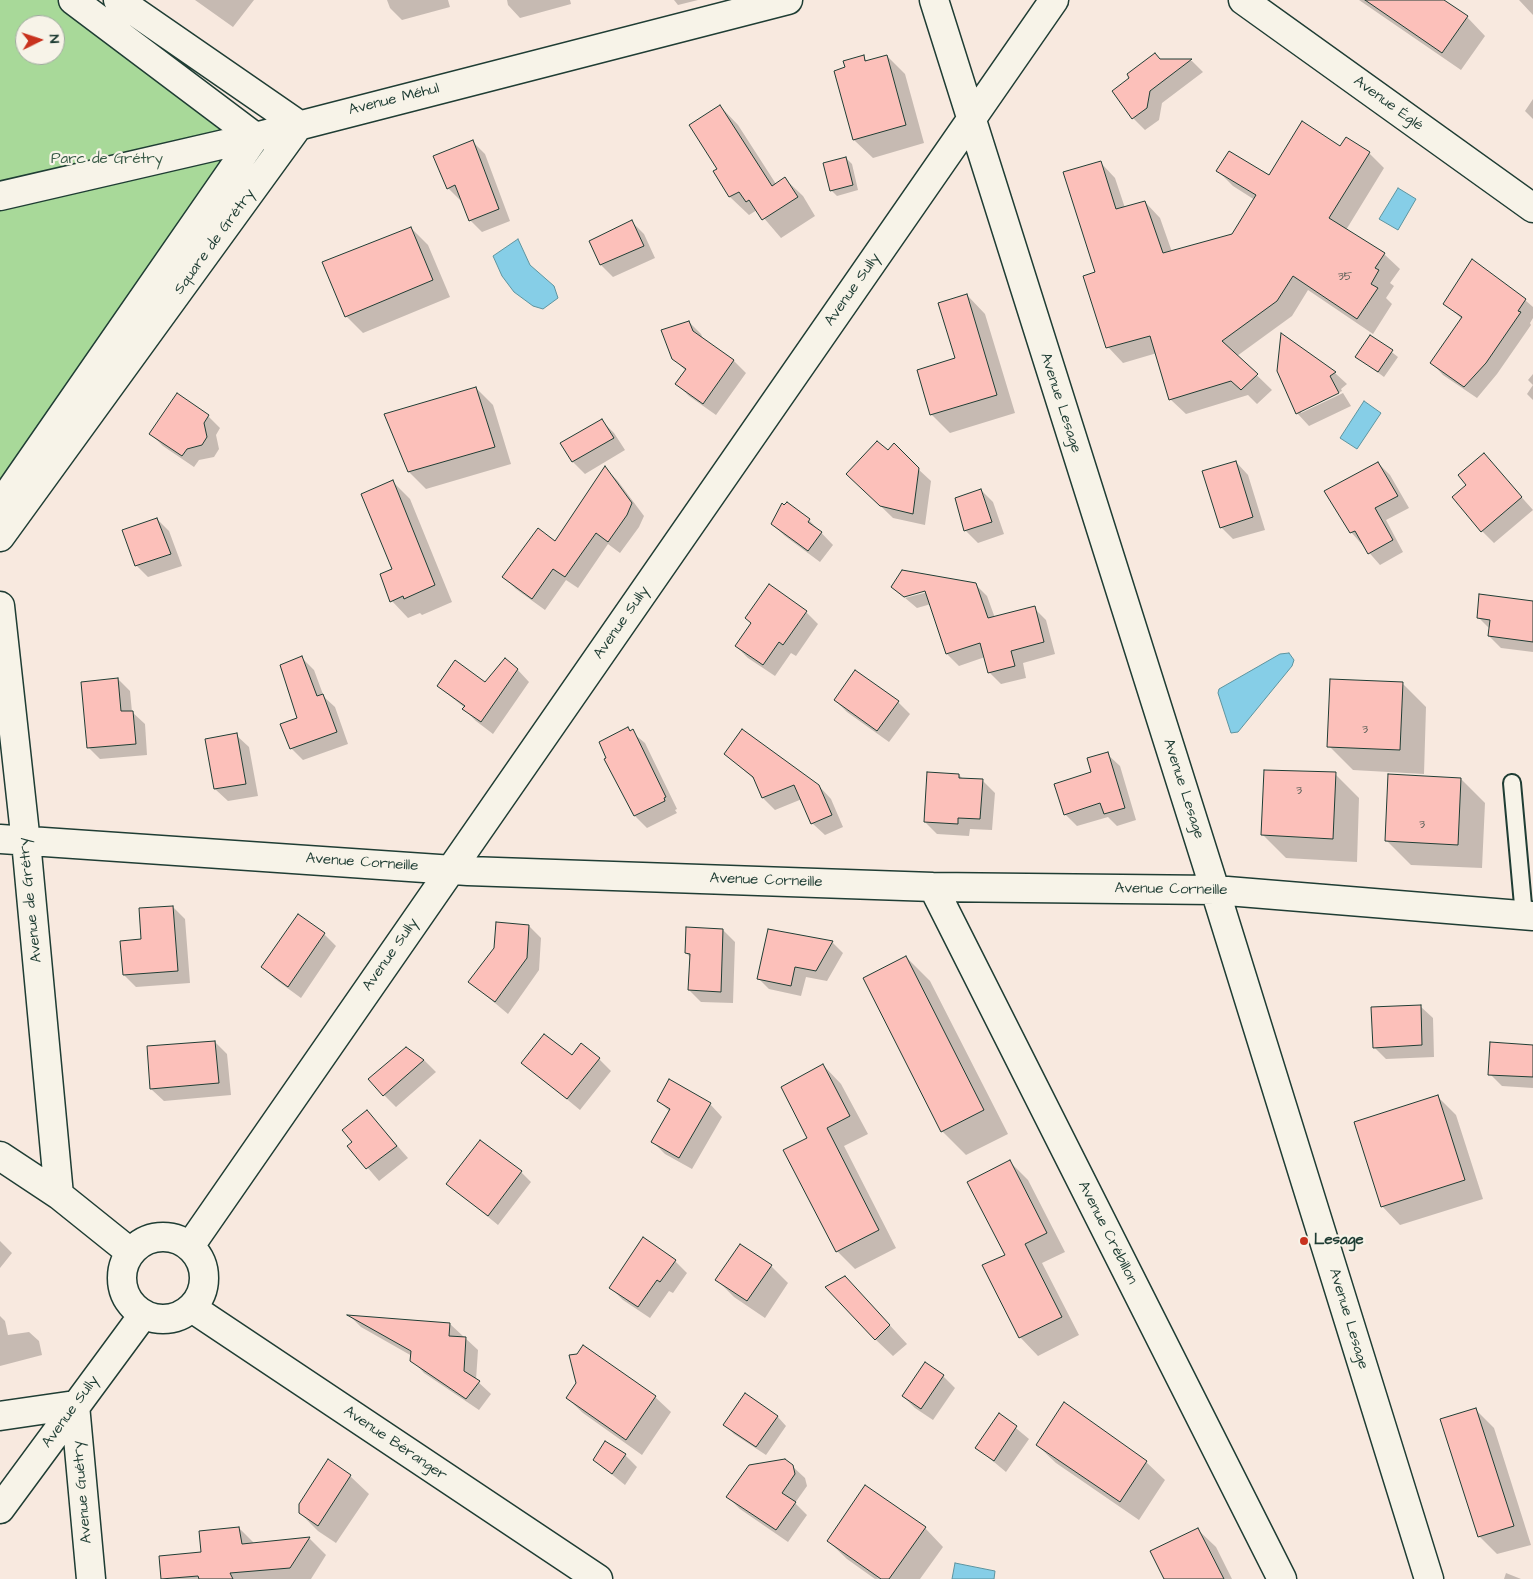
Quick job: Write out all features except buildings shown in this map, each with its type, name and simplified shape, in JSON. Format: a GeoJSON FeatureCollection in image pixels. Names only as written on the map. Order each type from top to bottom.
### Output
{"type":"FeatureCollection","features":[{"type":"Feature","properties":{"kind":"street"},"geometry":{"type":"LineString","coordinates":[[73,0],[255,137]]}},
{"type":"Feature","properties":{"kind":"street"},"geometry":{"type":"LineString","coordinates":[[118,0],[300,125]]}},
{"type":"Feature","properties":{"kind":"street","name":"Avenue Méhul"},"geometry":{"type":"LineString","coordinates":[[0,196],[255,137],[788,0]]}},
{"type":"Feature","properties":{"kind":"street","name":"Avenue Lesage"},"geometry":{"type":"LineString","coordinates":[[934,0],[970,121],[1215,890],[1428,1579]]}},
{"type":"Feature","properties":{"kind":"street","name":"Avenue Sully"},"geometry":{"type":"LineString","coordinates":[[190,1246],[1054,0]]}},
{"type":"Feature","properties":{"kind":"street","name":"Avenue Églé"},"geometry":{"type":"LineString","coordinates":[[1243,0],[1533,208]]}},
{"type":"Feature","properties":{"kind":"street","name":"Square de Grétry"},"geometry":{"type":"LineString","coordinates":[[0,536],[300,125]]}},
{"type":"Feature","properties":{"kind":"street","name":"Square de Grétry"},"geometry":{"type":"LineString","coordinates":[[0,506],[255,137]]}},
{"type":"Feature","properties":{"kind":"street","name":"Avenue de Grétry"},"geometry":{"type":"LineString","coordinates":[[0,606],[13,840],[59,1195]]}},
{"type":"Feature","properties":{"kind":"street","name":"Avenue Corneille"},"geometry":{"type":"LineString","coordinates":[[13,840],[468,871],[933,887],[1215,890],[1529,916]]}},
{"type":"Feature","properties":{"kind":"street","name":"Avenue Crébillon"},"geometry":{"type":"LineString","coordinates":[[933,887],[1282,1579]]}},
{"type":"Feature","properties":{"kind":"street"},"geometry":{"type":"LineString","coordinates":[[0,1156],[59,1195],[130,1252]]}},
{"type":"Feature","properties":{"kind":"street"},"geometry":{"type":"LineString","coordinates":[[165,1236],[178,1239],[190,1246],[199,1256],[204,1269],[205,1283],[200,1297],[192,1308],[182,1316],[169,1320],[156,1319],[144,1315],[134,1308],[126,1298],[122,1286],[124,1262],[130,1252],[140,1243],[152,1238],[165,1236]]}},
{"type":"Feature","properties":{"kind":"street","name":"Avenue Béranger"},"geometry":{"type":"LineString","coordinates":[[192,1308],[598,1579]]}},
{"type":"Feature","properties":{"kind":"street","name":"Avenue Sully"},"geometry":{"type":"LineString","coordinates":[[0,1509],[144,1315]]}},
{"type":"Feature","properties":{"kind":"street"},"geometry":{"type":"LineString","coordinates":[[0,1416],[75,1406]]}},
{"type":"Feature","properties":{"kind":"street","name":"Avenue Guétry"},"geometry":{"type":"LineString","coordinates":[[75,1406],[91,1579]]}},
{"type":"Feature","properties":{"kind":"lane"},"geometry":{"type":"LineString","coordinates":[[1512,783],[1529,916]]}},
{"type":"Feature","properties":{"kind":"green space","name":"Parc de Grétry"},"geometry":{"type":"Polygon","coordinates":[[[0,0],[73,0],[255,137],[0,506],[0,0]]]}},
{"type":"Feature","properties":{"kind":"water"},"geometry":{"type":"Polygon","coordinates":[[[1398,188],[1416,199],[1398,230],[1379,219],[1398,188]]]}},
{"type":"Feature","properties":{"kind":"water"},"geometry":{"type":"Polygon","coordinates":[[[518,239],[530,265],[554,286],[558,298],[543,309],[533,306],[514,292],[502,276],[493,256],[518,239]]]}},
{"type":"Feature","properties":{"kind":"water"},"geometry":{"type":"Polygon","coordinates":[[[1364,401],[1381,413],[1357,449],[1340,438],[1364,401]]]}},
{"type":"Feature","properties":{"kind":"water"},"geometry":{"type":"Polygon","coordinates":[[[1289,653],[1294,660],[1292,666],[1238,732],[1231,733],[1218,693],[1219,689],[1280,654],[1289,653]]]}},
{"type":"Feature","properties":{"kind":"water"},"geometry":{"type":"Polygon","coordinates":[[[955,1563],[995,1571],[994,1579],[952,1579],[955,1563]]]}},
{"type":"Feature","properties":{"kind":"place","name":"Lesage"},"geometry":{"type":"Point","coordinates":[1304,1241]}}]}
